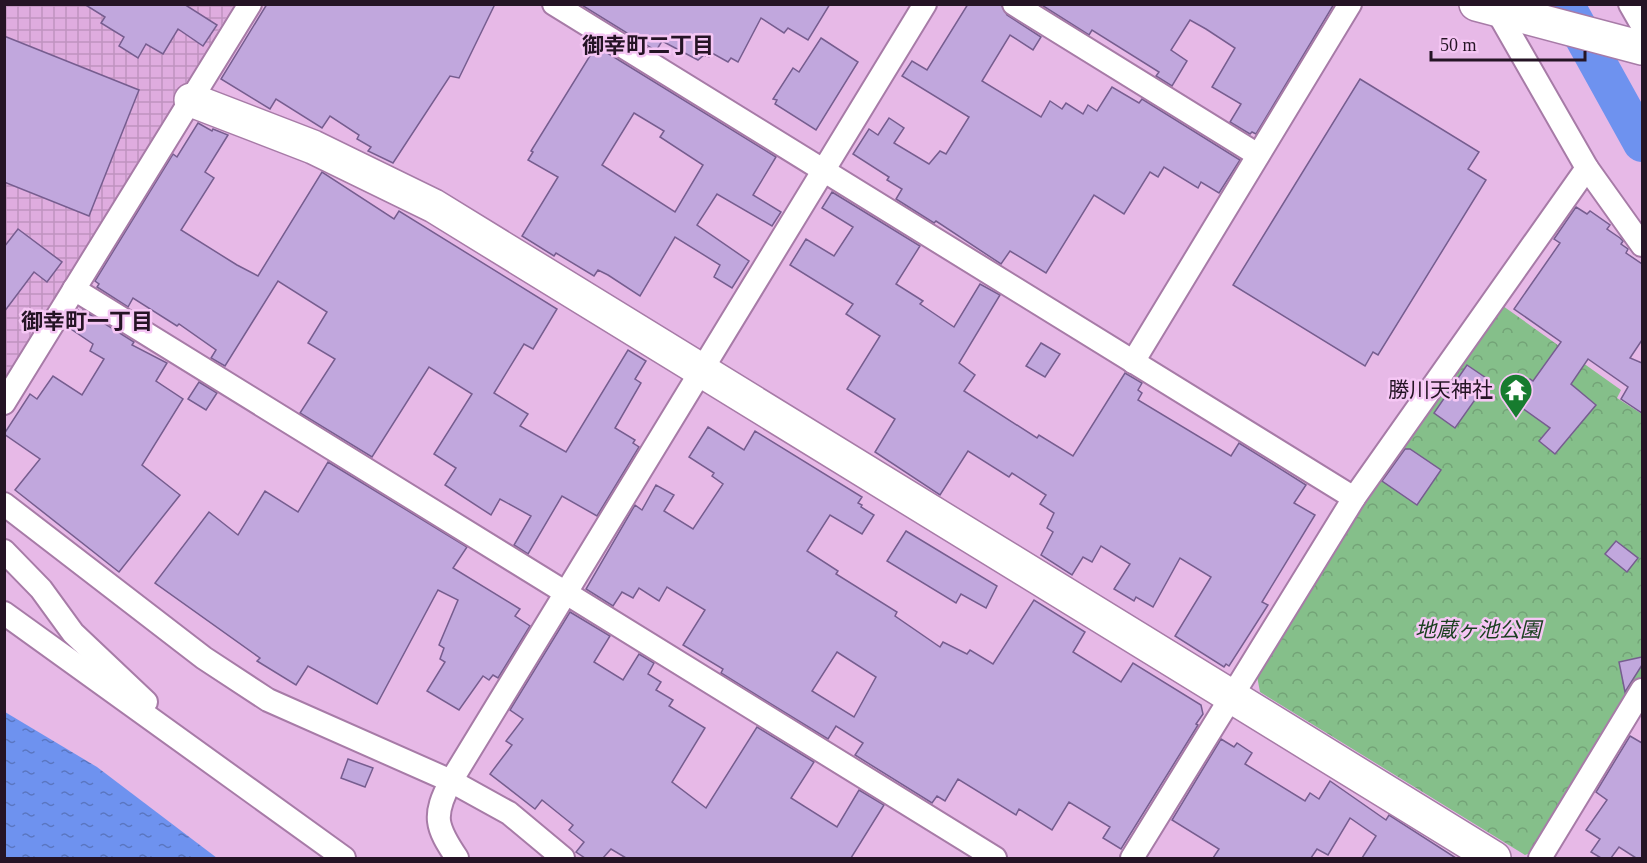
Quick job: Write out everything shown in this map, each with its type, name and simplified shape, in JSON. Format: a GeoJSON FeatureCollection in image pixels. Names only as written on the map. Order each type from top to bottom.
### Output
{"type":"FeatureCollection","features":[{"type":"Feature","properties":{"kind":"street"},"geometry":{"type":"LineString","coordinates":[[4,403],[250,4]]}},
{"type":"Feature","properties":{"kind":"street"},"geometry":{"type":"LineString","coordinates":[[554,4],[1354,498]]}},
{"type":"Feature","properties":{"kind":"street"},"geometry":{"type":"LineString","coordinates":[[457,858],[441,835],[438,804],[450,781],[925,4]]}},
{"type":"Feature","properties":{"kind":"street"},"geometry":{"type":"LineString","coordinates":[[1014,4],[1258,155]]}},
{"type":"Feature","properties":{"kind":"street"},"geometry":{"type":"LineString","coordinates":[[1133,362],[1350,4]]}},
{"type":"Feature","properties":{"kind":"street"},"geometry":{"type":"LineString","coordinates":[[1494,9],[1640,40],[1630,4]]}},
{"type":"Feature","properties":{"kind":"street"},"geometry":{"type":"LineString","coordinates":[[1494,9],[1587,168],[1642,245]]}},
{"type":"Feature","properties":{"kind":"street"},"geometry":{"type":"LineString","coordinates":[[191,100],[313,147],[434,206],[1494,858]]}},
{"type":"Feature","properties":{"kind":"street"},"geometry":{"type":"LineString","coordinates":[[1132,858],[1354,498],[1587,168]]}},
{"type":"Feature","properties":{"kind":"street"},"geometry":{"type":"LineString","coordinates":[[74,289],[995,858]]}},
{"type":"Feature","properties":{"kind":"street"},"geometry":{"type":"LineString","coordinates":[[4,504],[204,658],[268,700],[450,781],[509,813],[563,858]]}},
{"type":"Feature","properties":{"kind":"street"},"geometry":{"type":"LineString","coordinates":[[4,551],[41,589],[73,633],[152,707],[160,726]]}},
{"type":"Feature","properties":{"kind":"street"},"geometry":{"type":"LineString","coordinates":[[4,613],[344,858]]}},
{"type":"Feature","properties":{"kind":"street"},"geometry":{"type":"LineString","coordinates":[[1540,858],[1642,690]]}},
{"type":"Feature","properties":{"kind":"shaded area"},"geometry":{"type":"Polygon","coordinates":[[[5,5],[234,5],[5,378],[5,5]]]}},
{"type":"Feature","properties":{"kind":"green space","name":"地蔵ヶ池公園"},"geometry":{"type":"Polygon","coordinates":[[[1503,306],[1621,390],[1617,398],[1642,414],[1642,675],[1533,852],[1525,855],[1260,692],[1257,676],[1363,503],[1503,306]]]}},
{"type":"Feature","properties":{"kind":"water"},"geometry":{"type":"Polygon","coordinates":[[[5,712],[97,767],[217,858],[5,858],[5,712]]]}},
{"type":"Feature","properties":{"kind":"building"},"geometry":{"type":"Polygon","coordinates":[[[84,4],[184,4],[217,25],[203,46],[178,29],[163,54],[146,44],[138,58],[119,46],[124,37],[101,23],[105,17],[84,4]]]}},
{"type":"Feature","properties":{"kind":"building"},"geometry":{"type":"Polygon","coordinates":[[[267,4],[495,4],[459,78],[450,76],[393,163],[368,151],[371,147],[357,139],[359,135],[330,116],[322,128],[276,99],[270,109],[221,79],[267,4]]]}},
{"type":"Feature","properties":{"kind":"building"},"geometry":{"type":"Polygon","coordinates":[[[580,4],[830,4],[808,40],[788,28],[784,33],[761,18],[738,62],[731,58],[728,62],[712,53],[709,57],[704,55],[698,60],[662,41],[656,51],[580,4]]]}},
{"type":"Feature","properties":{"kind":"building"},"geometry":{"type":"Polygon","coordinates":[[[968,4],[1001,4],[1007,15],[1041,37],[1033,50],[1010,35],[982,81],[1041,117],[1050,101],[1062,109],[1066,103],[1083,114],[1088,105],[1097,111],[1112,87],[1139,103],[1142,99],[1240,160],[1219,193],[1201,182],[1198,188],[1164,167],[1158,177],[1150,172],[1124,214],[1094,195],[1046,273],[1010,251],[1001,264],[936,221],[934,223],[896,199],[902,189],[887,180],[889,177],[853,154],[869,129],[878,135],[889,118],[904,128],[894,143],[929,164],[940,151],[946,154],[969,117],[902,76],[912,61],[927,70],[968,4]]]}},
{"type":"Feature","properties":{"kind":"building"},"geometry":{"type":"Polygon","coordinates":[[[1040,4],[1334,4],[1256,134],[1252,132],[1250,134],[1230,122],[1241,104],[1212,87],[1235,48],[1206,29],[1190,20],[1171,50],[1187,61],[1172,86],[1156,76],[1159,72],[1092,30],[1089,35],[1040,4]]]}},
{"type":"Feature","properties":{"kind":"building"},"geometry":{"type":"Polygon","coordinates":[[[4,36],[139,90],[89,216],[4,182],[4,36]]]}},
{"type":"Feature","properties":{"kind":"building"},"geometry":{"type":"Polygon","coordinates":[[[821,38],[858,62],[816,130],[775,104],[777,100],[773,99],[793,68],[799,72],[821,38]]]}},
{"type":"Feature","properties":{"kind":"building"},"geometry":{"type":"Polygon","coordinates":[[[596,46],[776,157],[753,195],[781,212],[772,226],[717,194],[697,225],[749,261],[732,288],[714,277],[720,265],[675,237],[640,296],[608,275],[598,270],[594,276],[556,253],[554,256],[522,236],[558,177],[528,160],[533,152],[531,151],[596,46]],[[634,113],[602,165],[675,212],[703,165],[660,137],[664,131],[634,113]]]}},
{"type":"Feature","properties":{"kind":"building"},"geometry":{"type":"Polygon","coordinates":[[[1360,79],[1479,152],[1468,169],[1486,180],[1378,355],[1373,352],[1365,366],[1233,285],[1360,79]]]}},
{"type":"Feature","properties":{"kind":"building"},"geometry":{"type":"Polygon","coordinates":[[[198,123],[212,131],[213,129],[228,135],[205,172],[214,178],[181,230],[258,276],[322,172],[394,219],[399,211],[557,309],[533,349],[524,344],[494,393],[528,414],[520,426],[566,452],[628,350],[646,361],[635,379],[641,383],[615,428],[635,440],[633,443],[639,447],[597,516],[562,496],[528,554],[514,545],[531,516],[500,499],[491,515],[445,485],[456,468],[434,454],[472,394],[429,367],[372,457],[300,413],[335,359],[308,343],[327,312],[278,281],[225,366],[211,358],[216,350],[179,324],[177,326],[133,298],[128,307],[97,287],[99,284],[95,281],[173,154],[177,157],[198,123]]]}},
{"type":"Feature","properties":{"kind":"building"},"geometry":{"type":"Polygon","coordinates":[[[832,192],[920,246],[896,284],[923,301],[920,304],[954,327],[980,284],[1000,295],[959,363],[975,375],[964,391],[1037,438],[1039,435],[1073,456],[1125,373],[1142,383],[1138,390],[1142,393],[1138,400],[1231,456],[1239,443],[1306,485],[1294,503],[1315,515],[1262,602],[1268,605],[1229,666],[1226,664],[1224,667],[1175,636],[1211,577],[1180,558],[1153,607],[1136,597],[1134,601],[1114,589],[1130,564],[1101,546],[1092,562],[1083,557],[1072,575],[1041,555],[1053,532],[1047,528],[1054,513],[1040,504],[1046,495],[1012,473],[1009,477],[968,451],[940,495],[875,452],[895,419],[847,389],[880,336],[846,314],[853,304],[790,265],[806,239],[834,256],[853,227],[822,208],[832,192]]]}},
{"type":"Feature","properties":{"kind":"building"},"geometry":{"type":"Polygon","coordinates":[[[1576,207],[1587,214],[1590,211],[1610,225],[1607,229],[1623,241],[1621,244],[1628,249],[1626,253],[1642,264],[1642,340],[1630,358],[1642,363],[1642,413],[1621,399],[1628,387],[1588,359],[1571,384],[1596,405],[1555,454],[1539,441],[1550,428],[1518,405],[1520,402],[1515,398],[1530,379],[1533,381],[1561,342],[1514,309],[1560,243],[1554,239],[1576,207]]]}},
{"type":"Feature","properties":{"kind":"building"},"geometry":{"type":"Polygon","coordinates":[[[18,229],[62,262],[47,282],[34,272],[4,312],[4,247],[18,229]]]}},
{"type":"Feature","properties":{"kind":"building"},"geometry":{"type":"Polygon","coordinates":[[[78,310],[81,313],[83,310],[134,342],[132,345],[167,363],[156,381],[183,399],[142,465],[180,495],[119,572],[15,490],[40,459],[4,434],[30,394],[37,399],[53,376],[82,395],[104,359],[90,351],[93,344],[68,327],[78,310]]]}},
{"type":"Feature","properties":{"kind":"building"},"geometry":{"type":"Polygon","coordinates":[[[1041,343],[1060,354],[1045,377],[1026,366],[1041,343]]]}},
{"type":"Feature","properties":{"kind":"building"},"geometry":{"type":"Polygon","coordinates":[[[1467,365],[1489,380],[1455,428],[1434,413],[1467,365]]]}},
{"type":"Feature","properties":{"kind":"building"},"geometry":{"type":"Polygon","coordinates":[[[199,382],[217,393],[206,410],[188,399],[199,382]]]}},
{"type":"Feature","properties":{"kind":"building"},"geometry":{"type":"Polygon","coordinates":[[[708,427],[744,450],[755,431],[862,497],[858,503],[874,515],[862,534],[830,515],[807,551],[838,571],[836,574],[897,612],[895,616],[940,647],[943,642],[967,654],[970,650],[993,664],[1034,600],[1085,632],[1073,652],[1121,682],[1133,663],[1201,705],[1203,714],[1196,724],[1198,725],[1121,849],[1103,838],[1110,827],[1069,802],[1052,830],[1019,809],[1016,815],[958,779],[945,801],[937,796],[932,803],[855,755],[863,743],[836,726],[828,739],[721,673],[723,669],[683,645],[705,610],[667,587],[659,601],[639,588],[633,598],[622,592],[613,606],[586,589],[635,505],[642,510],[656,485],[674,495],[664,511],[693,529],[723,484],[712,476],[714,473],[689,457],[708,427]],[[837,652],[812,691],[854,717],[876,677],[837,652]]]}},
{"type":"Feature","properties":{"kind":"building"},"geometry":{"type":"Polygon","coordinates":[[[1405,449],[1410,449],[1441,470],[1417,505],[1382,481],[1405,449]]]}},
{"type":"Feature","properties":{"kind":"building"},"geometry":{"type":"Polygon","coordinates":[[[328,462],[467,547],[453,568],[520,609],[515,616],[530,626],[498,678],[493,675],[489,680],[483,676],[459,710],[427,691],[445,662],[440,659],[444,648],[439,645],[458,600],[438,590],[377,704],[308,666],[296,685],[257,661],[260,658],[155,583],[209,512],[238,535],[265,491],[298,512],[328,462]]]}},
{"type":"Feature","properties":{"kind":"building"},"geometry":{"type":"Polygon","coordinates":[[[906,531],[997,586],[986,608],[961,594],[956,603],[887,561],[906,531]]]}},
{"type":"Feature","properties":{"kind":"building"},"geometry":{"type":"Polygon","coordinates":[[[1616,541],[1638,558],[1627,572],[1605,554],[1616,541]]]}},
{"type":"Feature","properties":{"kind":"building"},"geometry":{"type":"Polygon","coordinates":[[[570,612],[610,636],[594,662],[623,680],[639,654],[654,663],[648,674],[661,682],[656,690],[673,700],[669,706],[705,728],[672,782],[706,808],[757,727],[814,762],[791,798],[837,827],[859,790],[884,805],[851,858],[626,858],[611,849],[603,858],[585,858],[576,852],[584,842],[569,830],[573,825],[542,800],[535,809],[490,774],[512,745],[506,741],[523,719],[510,710],[570,612]]]}},
{"type":"Feature","properties":{"kind":"building"},"geometry":{"type":"Polygon","coordinates":[[[1642,657],[1642,665],[1625,692],[1619,662],[1642,657]]]}},
{"type":"Feature","properties":{"kind":"building"},"geometry":{"type":"Polygon","coordinates":[[[1630,736],[1642,743],[1642,858],[1636,858],[1619,847],[1611,858],[1601,858],[1591,852],[1600,839],[1586,830],[1607,800],[1596,792],[1630,736]]]}},
{"type":"Feature","properties":{"kind":"building"},"geometry":{"type":"Polygon","coordinates":[[[1221,739],[1234,747],[1237,743],[1252,753],[1245,764],[1305,801],[1310,793],[1319,799],[1330,781],[1386,820],[1389,815],[1456,858],[1362,858],[1376,836],[1350,818],[1328,855],[1317,849],[1311,858],[1213,858],[1219,849],[1172,820],[1221,739]]]}},
{"type":"Feature","properties":{"kind":"building"},"geometry":{"type":"Polygon","coordinates":[[[348,759],[373,768],[365,787],[341,778],[348,759]]]}},
{"type":"Feature","properties":{"kind":"waterway"},"geometry":{"type":"LineString","coordinates":[[1565,4],[1642,143]]}},
{"type":"Feature","properties":{"kind":"place","name":"勝川天神社"},"geometry":{"type":"Point","coordinates":[1516,419]}},
{"type":"Feature","properties":{"kind":"district","name":"御幸町二丁目"},"geometry":{"type":"Point","coordinates":[648,45]}},
{"type":"Feature","properties":{"kind":"district","name":"御幸町一丁目"},"geometry":{"type":"Point","coordinates":[87,321]}}]}
